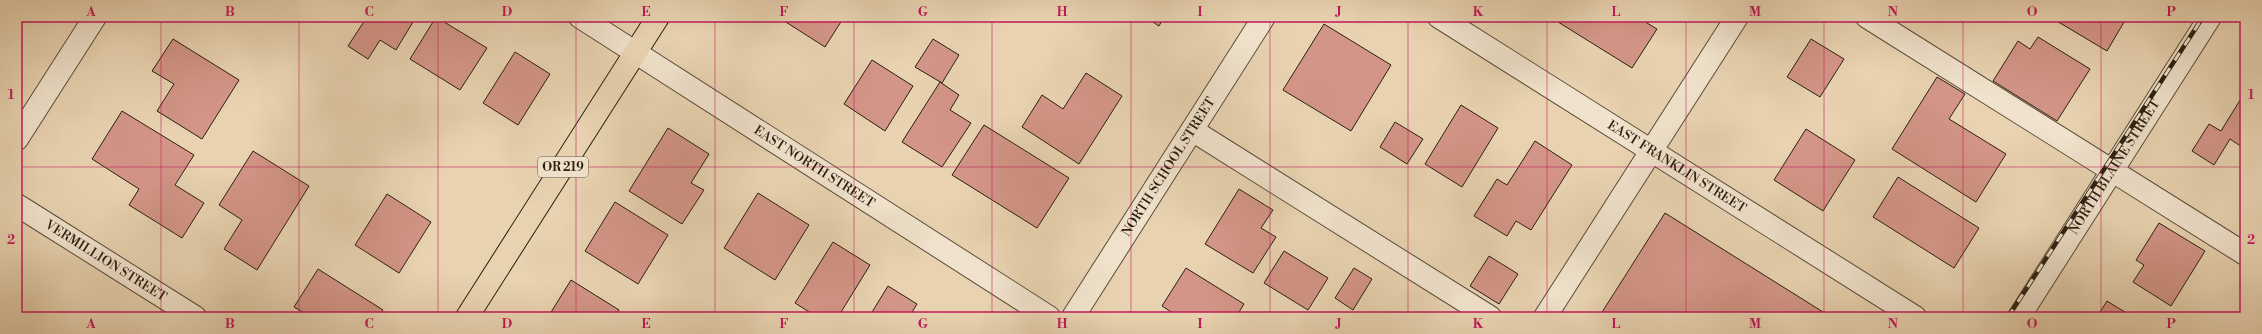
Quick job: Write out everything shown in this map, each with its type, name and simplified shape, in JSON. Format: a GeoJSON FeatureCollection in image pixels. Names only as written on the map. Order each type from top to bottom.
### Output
{"type":"FeatureCollection","features":[{"type":"Feature","properties":{"kind":"main road","name":"OR 219"},"geometry":{"type":"LineString","coordinates":[[467,317],[658,17]]}},
{"type":"Feature","properties":{"kind":"street"},"geometry":{"type":"LineString","coordinates":[[17,139],[95,17]]}},
{"type":"Feature","properties":{"kind":"street","name":"EAST NORTH STREET"},"geometry":{"type":"LineString","coordinates":[[580,17],[1049,317]]}},
{"type":"Feature","properties":{"kind":"street","name":"NORTH SCHOOL STREET"},"geometry":{"type":"LineString","coordinates":[[1073,317],[1264,17]]}},
{"type":"Feature","properties":{"kind":"street","name":"EAST FRANKLIN STREET"},"geometry":{"type":"LineString","coordinates":[[1439,17],[1915,317]]}},
{"type":"Feature","properties":{"kind":"street"},"geometry":{"type":"LineString","coordinates":[[1546,317],[1737,17]]}},
{"type":"Feature","properties":{"kind":"street"},"geometry":{"type":"LineString","coordinates":[[1867,17],[2245,254]]}},
{"type":"Feature","properties":{"kind":"street","name":"NORTH BLAINE STREET"},"geometry":{"type":"LineString","coordinates":[[2019,317],[2210,17]]}},
{"type":"Feature","properties":{"kind":"street"},"geometry":{"type":"LineString","coordinates":[[1192,130],[1490,317]]}},
{"type":"Feature","properties":{"kind":"street","name":"VERMILLION STREET"},"geometry":{"type":"LineString","coordinates":[[17,205],[195,317]]}},
{"type":"Feature","properties":{"kind":"building"},"geometry":{"type":"Polygon","coordinates":[[[367,17],[416,17],[396,50],[380,40],[368,59],[348,46],[367,17]]]}},
{"type":"Feature","properties":{"kind":"building"},"geometry":{"type":"Polygon","coordinates":[[[436,17],[487,48],[460,90],[410,59],[436,17]]]}},
{"type":"Feature","properties":{"kind":"building"},"geometry":{"type":"Polygon","coordinates":[[[778,17],[844,17],[825,47],[778,17]]]}},
{"type":"Feature","properties":{"kind":"building"},"geometry":{"type":"Polygon","coordinates":[[[1145,17],[1164,17],[1159,26],[1145,17]]]}},
{"type":"Feature","properties":{"kind":"building"},"geometry":{"type":"Polygon","coordinates":[[[1550,17],[1637,17],[1657,29],[1632,68],[1550,17]]]}},
{"type":"Feature","properties":{"kind":"building"},"geometry":{"type":"Polygon","coordinates":[[[2050,17],[2127,17],[2107,51],[2050,17]]]}},
{"type":"Feature","properties":{"kind":"building"},"geometry":{"type":"Polygon","coordinates":[[[1324,24],[1391,65],[1351,131],[1283,90],[1324,24]]]}},
{"type":"Feature","properties":{"kind":"building"},"geometry":{"type":"Polygon","coordinates":[[[2038,37],[2090,69],[2057,121],[1993,81],[2018,41],[2030,49],[2038,37]]]}},
{"type":"Feature","properties":{"kind":"building"},"geometry":{"type":"Polygon","coordinates":[[[173,39],[239,80],[202,139],[157,111],[174,84],[152,71],[173,39]]]}},
{"type":"Feature","properties":{"kind":"building"},"geometry":{"type":"Polygon","coordinates":[[[933,39],[959,55],[942,83],[915,67],[933,39]]]}},
{"type":"Feature","properties":{"kind":"building"},"geometry":{"type":"Polygon","coordinates":[[[1811,39],[1844,59],[1820,97],[1787,77],[1811,39]]]}},
{"type":"Feature","properties":{"kind":"building"},"geometry":{"type":"Polygon","coordinates":[[[515,52],[550,74],[518,125],[483,103],[515,52]]]}},
{"type":"Feature","properties":{"kind":"building"},"geometry":{"type":"Polygon","coordinates":[[[872,60],[913,86],[885,131],[844,104],[872,60]]]}},
{"type":"Feature","properties":{"kind":"building"},"geometry":{"type":"Polygon","coordinates":[[[1086,73],[1122,96],[1079,164],[1022,127],[1042,95],[1063,109],[1086,73]]]}},
{"type":"Feature","properties":{"kind":"building"},"geometry":{"type":"Polygon","coordinates":[[[1937,77],[1965,94],[1949,119],[2006,154],[1976,202],[1892,149],[1937,77]]]}},
{"type":"Feature","properties":{"kind":"building"},"geometry":{"type":"Polygon","coordinates":[[[940,82],[959,95],[950,110],[971,123],[942,167],[902,142],[940,82]]]}},
{"type":"Feature","properties":{"kind":"building"},"geometry":{"type":"Polygon","coordinates":[[[2245,92],[2245,149],[2230,139],[2214,165],[2192,151],[2209,124],[2221,131],[2245,92]]]}},
{"type":"Feature","properties":{"kind":"building"},"geometry":{"type":"Polygon","coordinates":[[[1461,105],[1498,128],[1462,187],[1425,164],[1461,105]]]}},
{"type":"Feature","properties":{"kind":"building"},"geometry":{"type":"Polygon","coordinates":[[[122,111],[194,155],[175,185],[204,203],[182,238],[129,205],[139,189],[92,159],[122,111]]]}},
{"type":"Feature","properties":{"kind":"building"},"geometry":{"type":"Polygon","coordinates":[[[1395,122],[1423,139],[1407,164],[1380,147],[1395,122]]]}},
{"type":"Feature","properties":{"kind":"building"},"geometry":{"type":"Polygon","coordinates":[[[984,125],[1069,178],[1037,228],[952,175],[984,125]]]}},
{"type":"Feature","properties":{"kind":"building"},"geometry":{"type":"Polygon","coordinates":[[[668,128],[709,154],[691,183],[704,190],[682,224],[629,191],[668,128]]]}},
{"type":"Feature","properties":{"kind":"building"},"geometry":{"type":"Polygon","coordinates":[[[1806,129],[1855,160],[1823,211],[1774,180],[1806,129]]]}},
{"type":"Feature","properties":{"kind":"building"},"geometry":{"type":"Polygon","coordinates":[[[1535,141],[1572,165],[1531,230],[1516,221],[1507,236],[1474,216],[1497,179],[1507,185],[1535,141]]]}},
{"type":"Feature","properties":{"kind":"building"},"geometry":{"type":"Polygon","coordinates":[[[253,151],[309,186],[257,270],[224,249],[242,220],[219,205],[253,151]]]}},
{"type":"Feature","properties":{"kind":"building"},"geometry":{"type":"Polygon","coordinates":[[[1898,177],[1979,228],[1954,268],[1873,217],[1898,177]]]}},
{"type":"Feature","properties":{"kind":"building"},"geometry":{"type":"Polygon","coordinates":[[[1239,189],[1273,210],[1261,228],[1276,237],[1253,273],[1205,244],[1239,189]]]}},
{"type":"Feature","properties":{"kind":"building"},"geometry":{"type":"Polygon","coordinates":[[[758,193],[809,225],[775,280],[724,248],[758,193]]]}},
{"type":"Feature","properties":{"kind":"building"},"geometry":{"type":"Polygon","coordinates":[[[387,194],[431,222],[399,273],[355,245],[387,194]]]}},
{"type":"Feature","properties":{"kind":"building"},"geometry":{"type":"Polygon","coordinates":[[[615,202],[668,235],[638,284],[585,251],[615,202]]]}},
{"type":"Feature","properties":{"kind":"building"},"geometry":{"type":"Polygon","coordinates":[[[1665,213],[1831,317],[1599,317],[1665,213]]]}},
{"type":"Feature","properties":{"kind":"building"},"geometry":{"type":"Polygon","coordinates":[[[2159,223],[2205,251],[2171,306],[2133,282],[2144,265],[2136,260],[2159,223]]]}},
{"type":"Feature","properties":{"kind":"building"},"geometry":{"type":"Polygon","coordinates":[[[833,242],[870,265],[838,317],[817,317],[795,303],[833,242]]]}},
{"type":"Feature","properties":{"kind":"building"},"geometry":{"type":"Polygon","coordinates":[[[1284,251],[1328,278],[1308,310],[1264,283],[1284,251]]]}},
{"type":"Feature","properties":{"kind":"building"},"geometry":{"type":"Polygon","coordinates":[[[1489,256],[1518,274],[1499,304],[1470,286],[1489,256]]]}},
{"type":"Feature","properties":{"kind":"building"},"geometry":{"type":"Polygon","coordinates":[[[1186,268],[1244,304],[1236,317],[1179,317],[1162,306],[1186,268]]]}},
{"type":"Feature","properties":{"kind":"building"},"geometry":{"type":"Polygon","coordinates":[[[1354,268],[1372,279],[1353,310],[1335,298],[1354,268]]]}},
{"type":"Feature","properties":{"kind":"building"},"geometry":{"type":"Polygon","coordinates":[[[318,269],[383,310],[378,317],[311,317],[294,307],[318,269]]]}},
{"type":"Feature","properties":{"kind":"building"},"geometry":{"type":"Polygon","coordinates":[[[571,280],[619,310],[615,317],[548,317],[571,280]]]}},
{"type":"Feature","properties":{"kind":"building"},"geometry":{"type":"Polygon","coordinates":[[[888,286],[917,304],[909,317],[869,317],[888,286]]]}},
{"type":"Feature","properties":{"kind":"building"},"geometry":{"type":"Polygon","coordinates":[[[2107,301],[2133,317],[2097,317],[2107,301]]]}},
{"type":"Feature","properties":{"kind":"railway"},"geometry":{"type":"LineString","coordinates":[[2008,317],[2203,17]]}}]}
